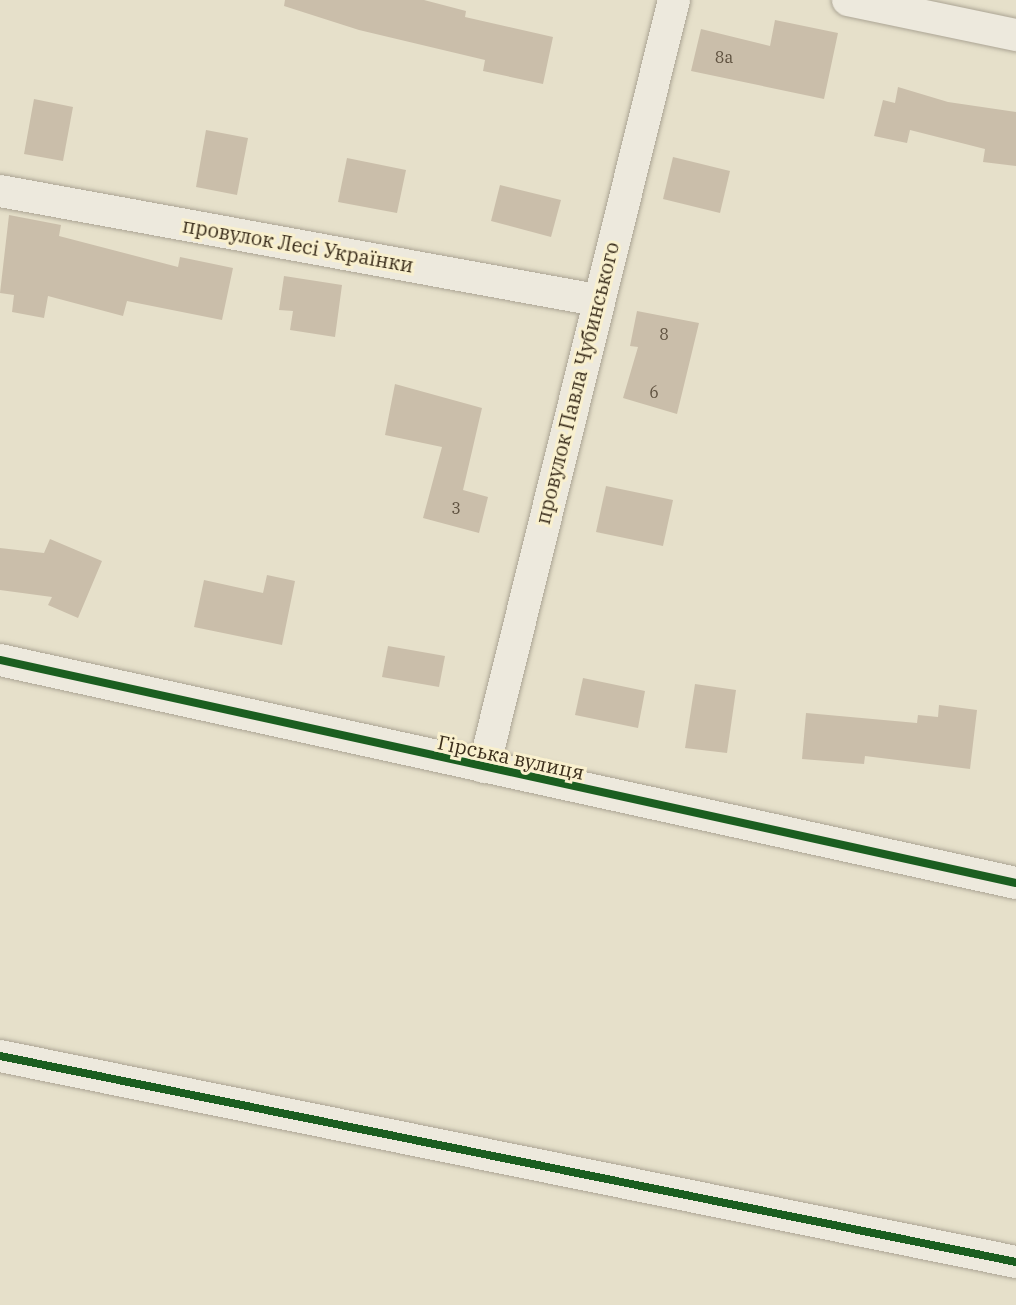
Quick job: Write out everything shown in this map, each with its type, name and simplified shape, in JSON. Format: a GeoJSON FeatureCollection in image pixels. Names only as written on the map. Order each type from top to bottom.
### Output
{"type":"FeatureCollection","features":[{"type":"Feature","properties":{"kind":"street","name":"провулок Павла Чубинського"},"geometry":{"type":"LineString","coordinates":[[484,767],[596,300],[674,0]]}},
{"type":"Feature","properties":{"kind":"street"},"geometry":{"type":"LineString","coordinates":[[848,0],[1016,35]]}},
{"type":"Feature","properties":{"kind":"street","name":"провулок Лесі Українки"},"geometry":{"type":"LineString","coordinates":[[0,191],[596,300]]}},
{"type":"Feature","properties":{"kind":"street","name":"Гірська вулиця"},"geometry":{"type":"LineString","coordinates":[[0,660],[1016,883]]}},
{"type":"Feature","properties":{"kind":"street"},"geometry":{"type":"LineString","coordinates":[[0,1056],[1016,1262]]}},
{"type":"Feature","properties":{"kind":"building"},"geometry":{"type":"Polygon","coordinates":[[[285,0],[424,0],[466,11],[465,17],[553,37],[543,84],[483,71],[485,60],[359,30],[284,6],[285,0]]]}},
{"type":"Feature","properties":{"kind":"building"},"geometry":{"type":"Polygon","coordinates":[[[775,20],[838,33],[824,99],[691,71],[701,29],[770,46],[775,20]]]}},
{"type":"Feature","properties":{"kind":"building"},"geometry":{"type":"Polygon","coordinates":[[[898,87],[948,102],[1016,112],[1016,166],[983,162],[985,149],[910,130],[907,143],[874,136],[883,100],[895,103],[898,87]]]}},
{"type":"Feature","properties":{"kind":"building"},"geometry":{"type":"Polygon","coordinates":[[[34,99],[73,107],[63,161],[24,154],[34,99]]]}},
{"type":"Feature","properties":{"kind":"building"},"geometry":{"type":"Polygon","coordinates":[[[206,130],[248,138],[237,195],[196,187],[206,130]]]}},
{"type":"Feature","properties":{"kind":"building"},"geometry":{"type":"Polygon","coordinates":[[[673,157],[730,171],[720,213],[663,199],[673,157]]]}},
{"type":"Feature","properties":{"kind":"building"},"geometry":{"type":"Polygon","coordinates":[[[347,158],[406,170],[397,213],[338,202],[347,158]]]}},
{"type":"Feature","properties":{"kind":"building"},"geometry":{"type":"Polygon","coordinates":[[[500,185],[561,200],[551,237],[491,221],[500,185]]]}},
{"type":"Feature","properties":{"kind":"building"},"geometry":{"type":"Polygon","coordinates":[[[9,215],[61,225],[59,236],[178,267],[180,257],[233,268],[222,320],[127,301],[123,316],[48,296],[44,318],[12,312],[14,295],[0,293],[9,215]]]}},
{"type":"Feature","properties":{"kind":"building"},"geometry":{"type":"Polygon","coordinates":[[[284,276],[342,285],[335,337],[290,330],[293,311],[279,310],[284,276]]]}},
{"type":"Feature","properties":{"kind":"building"},"geometry":{"type":"Polygon","coordinates":[[[637,311],[699,323],[677,414],[623,398],[638,347],[630,346],[637,311]]]}},
{"type":"Feature","properties":{"kind":"building"},"geometry":{"type":"Polygon","coordinates":[[[395,384],[482,408],[463,490],[488,497],[479,533],[423,518],[442,447],[385,435],[395,384]]]}},
{"type":"Feature","properties":{"kind":"building"},"geometry":{"type":"Polygon","coordinates":[[[606,486],[673,500],[663,546],[596,532],[606,486]]]}},
{"type":"Feature","properties":{"kind":"building"},"geometry":{"type":"Polygon","coordinates":[[[50,539],[102,561],[78,618],[48,605],[52,597],[0,590],[0,548],[44,553],[50,539]]]}},
{"type":"Feature","properties":{"kind":"building"},"geometry":{"type":"Polygon","coordinates":[[[267,575],[295,581],[282,645],[194,627],[204,580],[263,593],[267,575]]]}},
{"type":"Feature","properties":{"kind":"building"},"geometry":{"type":"Polygon","coordinates":[[[388,646],[445,656],[439,687],[382,677],[388,646]]]}},
{"type":"Feature","properties":{"kind":"building"},"geometry":{"type":"Polygon","coordinates":[[[583,678],[645,691],[638,728],[575,715],[583,678]]]}},
{"type":"Feature","properties":{"kind":"building"},"geometry":{"type":"Polygon","coordinates":[[[695,684],[736,690],[727,753],[685,748],[695,684]]]}},
{"type":"Feature","properties":{"kind":"building"},"geometry":{"type":"Polygon","coordinates":[[[939,705],[977,710],[970,769],[865,756],[864,764],[802,759],[806,713],[917,723],[918,715],[938,717],[939,705]]]}},
{"type":"Feature","properties":{"kind":"cycle path"},"geometry":{"type":"LineString","coordinates":[[0,660],[1016,883]]}},
{"type":"Feature","properties":{"kind":"cycle path"},"geometry":{"type":"LineString","coordinates":[[0,1056],[1016,1262]]}}]}
